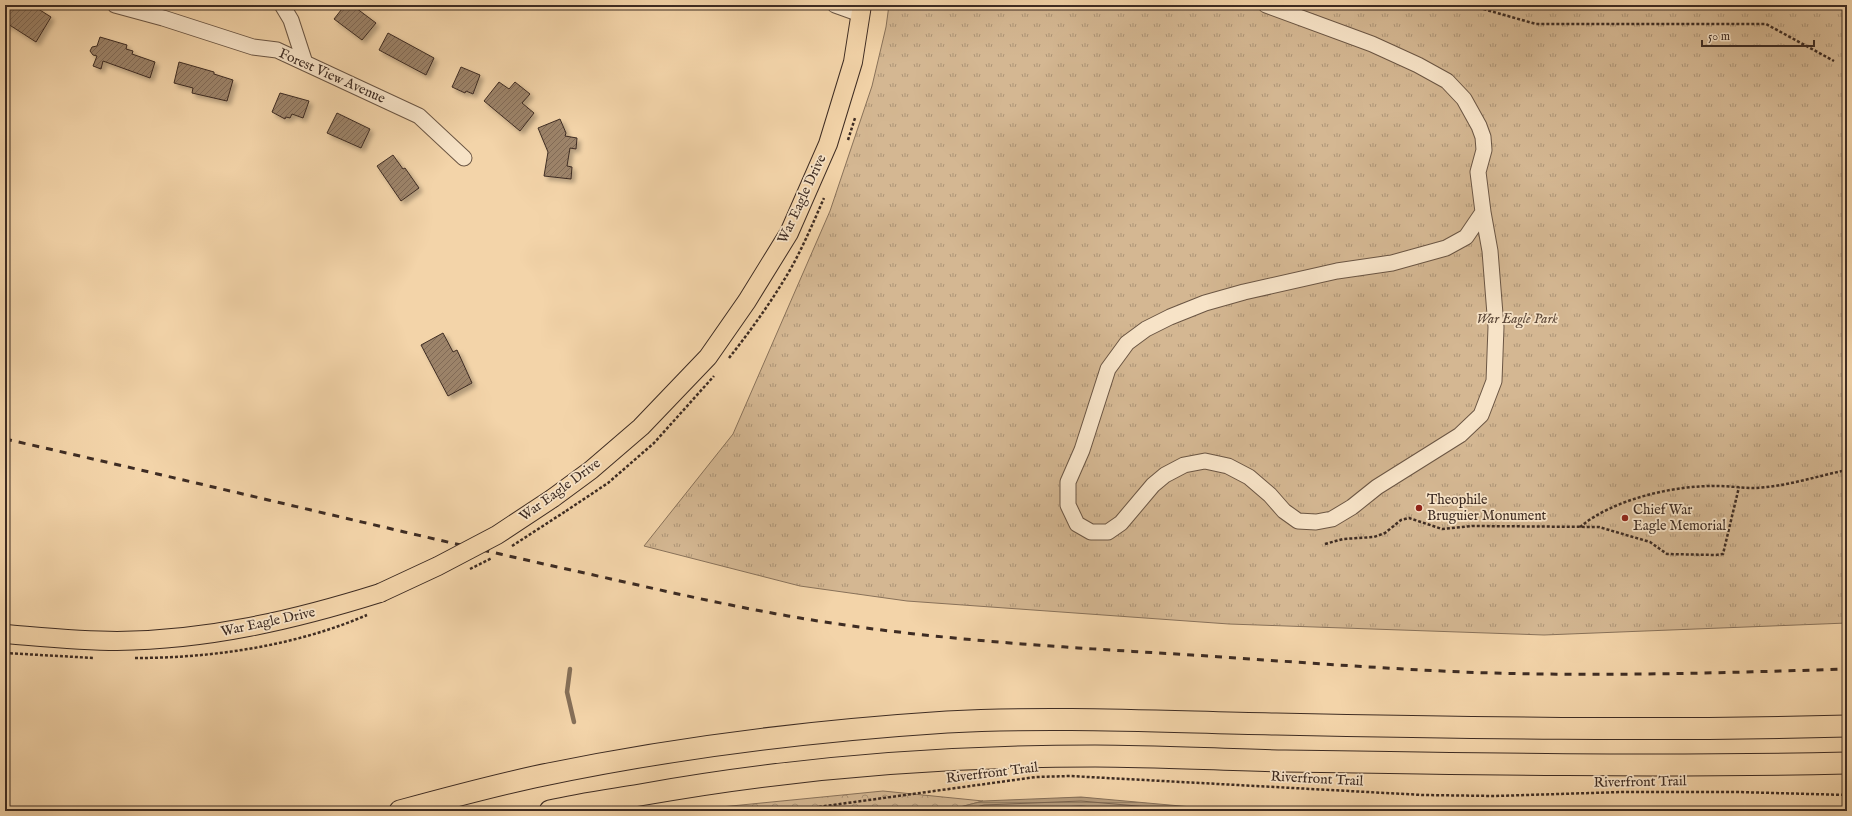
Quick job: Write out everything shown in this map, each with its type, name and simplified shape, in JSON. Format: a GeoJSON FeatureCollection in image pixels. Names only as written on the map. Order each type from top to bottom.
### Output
{"type":"FeatureCollection","features":[{"type":"Feature","properties":{"kind":"highway"},"geometry":{"type":"LineString","coordinates":[[400,811],[534,778],[620,761],[724,744],[826,732],[950,722],[1102,719],[1251,724],[1519,728],[1745,728],[1847,726]]}},
{"type":"Feature","properties":{"kind":"highway"},"geometry":{"type":"LineString","coordinates":[[550,811],[694,785],[767,775],[864,765],[951,759],[1096,756],[1282,761],[1743,765],[1847,763]]}},
{"type":"Feature","properties":{"kind":"main road","name":"War Eagle Drive"},"geometry":{"type":"LineString","coordinates":[[5,634],[74,640],[117,641],[199,636],[283,620],[328,609],[380,593],[438,566],[497,535],[553,498],[591,470],[641,427],[708,357],[747,301],[789,233],[828,144],[852,62],[861,9]]}},
{"type":"Feature","properties":{"kind":"street","name":"Forest View Avenue"},"geometry":{"type":"LineString","coordinates":[[115,5],[163,18],[252,47],[277,50],[419,116],[464,158]]}},
{"type":"Feature","properties":{"kind":"street"},"geometry":{"type":"LineString","coordinates":[[282,5],[291,20],[305,63]]}},
{"type":"Feature","properties":{"kind":"street"},"geometry":{"type":"LineString","coordinates":[[835,5],[861,9]]}},
{"type":"Feature","properties":{"kind":"street"},"geometry":{"type":"LineString","coordinates":[[1266,5],[1372,44],[1418,65],[1447,81],[1464,99],[1479,126],[1483,138],[1484,150],[1478,172],[1490,251],[1496,327],[1494,381],[1481,415],[1460,435],[1377,487],[1352,507],[1332,520],[1316,522],[1298,521],[1284,511],[1270,495],[1249,477],[1228,466],[1205,461],[1184,465],[1165,475],[1154,485],[1121,523],[1108,532],[1092,532],[1077,524],[1068,505],[1068,482],[1082,450],[1108,369],[1127,342],[1146,328],[1205,304],[1244,292],[1337,271],[1392,262],[1446,248],[1466,237],[1483,212]]}},
{"type":"Feature","properties":{"kind":"path"},"geometry":{"type":"LineString","coordinates":[[1469,5],[1536,24],[1766,24],[1834,61]]}},
{"type":"Feature","properties":{"kind":"path"},"geometry":{"type":"LineString","coordinates":[[1579,527],[1587,521],[1631,499],[1689,487],[1718,486],[1754,488],[1847,470]]}},
{"type":"Feature","properties":{"kind":"path"},"geometry":{"type":"LineString","coordinates":[[1325,544],[1343,539],[1374,537],[1385,533],[1401,520],[1409,518],[1442,529],[1473,526],[1599,527],[1636,536],[1650,542],[1667,554],[1723,554],[1739,487]]}},
{"type":"Feature","properties":{"kind":"path","name":"Riverfront Trail"},"geometry":{"type":"LineString","coordinates":[[789,811],[1036,777],[1070,776],[1423,795],[1495,796],[1622,792],[1737,792],[1847,795]]}},
{"type":"Feature","properties":{"kind":"green space","name":"War Eagle Park"},"geometry":{"type":"Polygon","coordinates":[[[889,5],[1847,5],[1847,623],[1544,635],[1229,624],[907,601],[800,586],[644,546],[733,434],[830,211],[872,86],[886,27],[889,5]]]}},
{"type":"Feature","properties":{"kind":"green space"},"geometry":{"type":"Polygon","coordinates":[[[883,791],[983,801],[945,811],[722,811],[721,807],[883,791]]]}},
{"type":"Feature","properties":{"kind":"water"},"geometry":{"type":"Polygon","coordinates":[[[1081,797],[1236,811],[945,811],[983,801],[1081,797]]]}},
{"type":"Feature","properties":{"kind":"building"},"geometry":{"type":"Polygon","coordinates":[[[5,5],[19,5],[23,8],[25,5],[32,5],[51,17],[36,42],[8,24],[5,29],[5,5]]]}},
{"type":"Feature","properties":{"kind":"building"},"geometry":{"type":"Polygon","coordinates":[[[345,5],[352,5],[376,23],[362,40],[334,19],[345,5]]]}},
{"type":"Feature","properties":{"kind":"building"},"geometry":{"type":"Polygon","coordinates":[[[388,33],[434,58],[426,75],[379,50],[388,33]]]}},
{"type":"Feature","properties":{"kind":"building"},"geometry":{"type":"Polygon","coordinates":[[[100,37],[127,45],[126,49],[133,51],[132,54],[155,62],[150,78],[103,61],[101,69],[93,66],[97,56],[93,55],[90,51],[92,47],[97,46],[100,37]]]}},
{"type":"Feature","properties":{"kind":"building"},"geometry":{"type":"Polygon","coordinates":[[[179,62],[214,72],[214,74],[233,80],[227,101],[192,93],[193,88],[174,83],[179,62]]]}},
{"type":"Feature","properties":{"kind":"building"},"geometry":{"type":"Polygon","coordinates":[[[461,67],[480,75],[473,94],[466,91],[465,93],[452,87],[461,67]]]}},
{"type":"Feature","properties":{"kind":"building"},"geometry":{"type":"Polygon","coordinates":[[[499,82],[509,89],[515,82],[530,94],[522,103],[534,113],[520,131],[484,101],[499,82]]]}},
{"type":"Feature","properties":{"kind":"building"},"geometry":{"type":"Polygon","coordinates":[[[280,93],[309,101],[303,118],[292,114],[290,118],[286,117],[285,119],[272,112],[280,93]]]}},
{"type":"Feature","properties":{"kind":"building"},"geometry":{"type":"Polygon","coordinates":[[[337,113],[370,129],[361,148],[327,133],[337,113]]]}},
{"type":"Feature","properties":{"kind":"building"},"geometry":{"type":"Polygon","coordinates":[[[560,119],[566,133],[565,136],[577,138],[576,149],[570,148],[567,166],[572,167],[571,179],[544,176],[548,152],[538,128],[560,119]]]}},
{"type":"Feature","properties":{"kind":"building"},"geometry":{"type":"Polygon","coordinates":[[[393,155],[403,169],[405,168],[419,188],[401,201],[377,166],[393,155]]]}},
{"type":"Feature","properties":{"kind":"building"},"geometry":{"type":"Polygon","coordinates":[[[443,333],[453,352],[457,350],[472,383],[448,396],[421,345],[443,333]]]}},
{"type":"Feature","properties":{"kind":"waterway"},"geometry":{"type":"LineString","coordinates":[[570,669],[567,692],[574,722]]}},
{"type":"Feature","properties":{"kind":"railway"},"geometry":{"type":"LineString","coordinates":[[5,439],[676,594],[849,626],[1045,646],[1463,672],[1607,674],[1847,669]]}},
{"type":"Feature","properties":{"kind":"place","name":"Theophile Bruguier Monument"},"geometry":{"type":"Point","coordinates":[1419,508]}},
{"type":"Feature","properties":{"kind":"place","name":"Chief War Eagle Memorial"},"geometry":{"type":"Point","coordinates":[1625,518]}}]}
